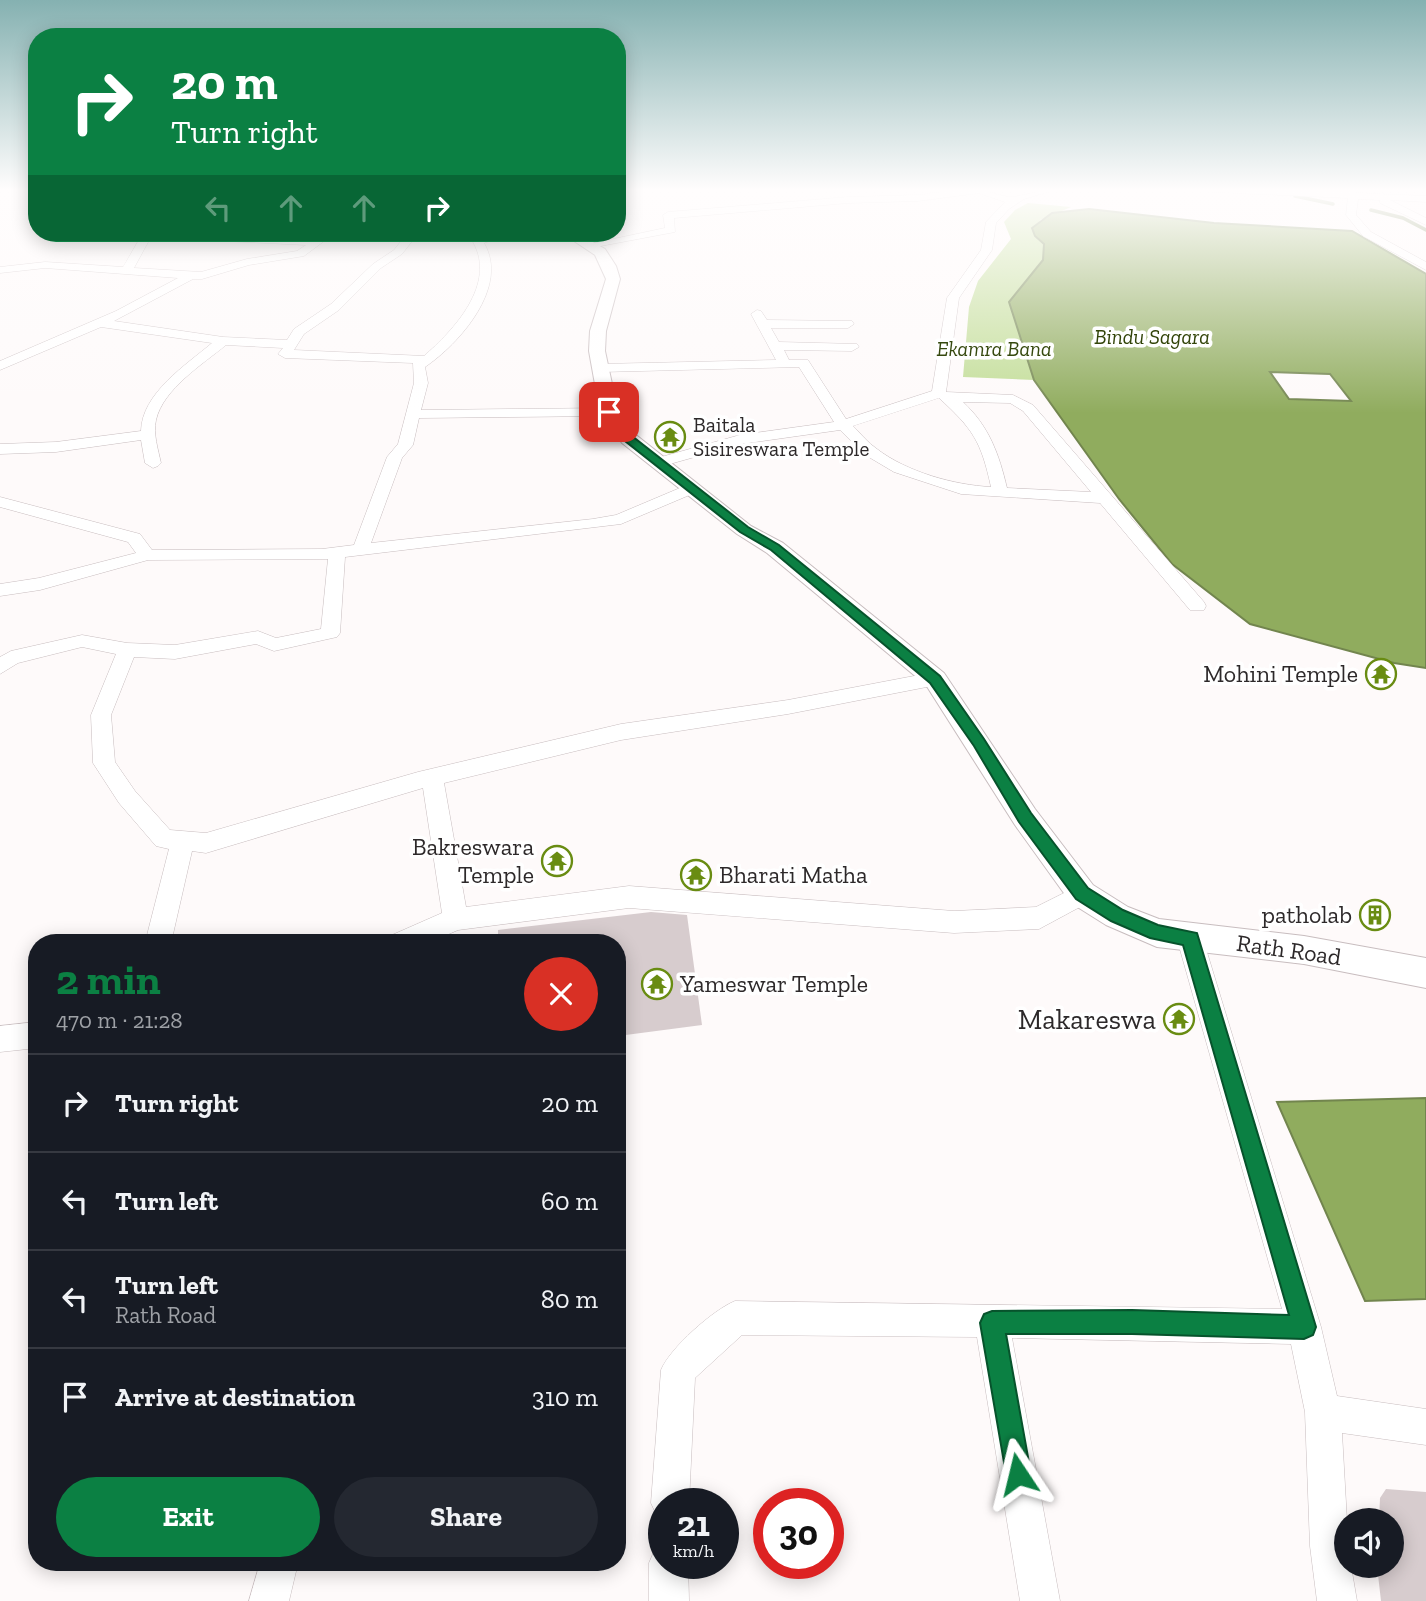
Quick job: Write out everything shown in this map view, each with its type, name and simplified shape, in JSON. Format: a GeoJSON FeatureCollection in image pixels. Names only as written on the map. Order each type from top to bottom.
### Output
{"type":"FeatureCollection","features":[{"type":"Feature","properties":{"kind":"street"},"geometry":{"type":"LineString","coordinates":[[126,271],[130,264]]}},
{"type":"Feature","properties":{"kind":"street"},"geometry":{"type":"LineString","coordinates":[[0,270],[45,265],[202,276],[241,264]]}},
{"type":"Feature","properties":{"kind":"street"},"geometry":{"type":"LineString","coordinates":[[254,264],[282,270]]}},
{"type":"Feature","properties":{"kind":"street"},"geometry":{"type":"LineString","coordinates":[[380,264],[335,307],[299,332],[285,354],[427,360]]}},
{"type":"Feature","properties":{"kind":"street"},"geometry":{"type":"LineString","coordinates":[[361,549],[395,457],[405,445],[421,383],[418,366],[447,343],[481,293],[485,264]]}},
{"type":"Feature","properties":{"kind":"street","name":"Rath Road"},"geometry":{"type":"LineString","coordinates":[[607,264],[613,279],[598,331],[600,368],[609,412],[629,439],[744,530],[775,548],[935,679],[1025,817],[1082,894],[1117,916],[1157,933],[1190,939],[1304,950],[1426,973]]}},
{"type":"Feature","properties":{"kind":"street"},"geometry":{"type":"LineString","coordinates":[[943,396],[953,298],[977,264]]}},
{"type":"Feature","properties":{"kind":"street"},"geometry":{"type":"LineString","coordinates":[[1,365],[99,323],[190,275]]}},
{"type":"Feature","properties":{"kind":"street"},"geometry":{"type":"LineString","coordinates":[[785,364],[760,319],[848,324]]}},
{"type":"Feature","properties":{"kind":"street"},"geometry":{"type":"LineString","coordinates":[[99,323],[223,341],[291,344]]}},
{"type":"Feature","properties":{"kind":"street"},"geometry":{"type":"LineString","coordinates":[[153,463],[149,415],[179,376],[223,341]]}},
{"type":"Feature","properties":{"kind":"street"},"geometry":{"type":"LineString","coordinates":[[775,346],[852,347]]}},
{"type":"Feature","properties":{"kind":"street"},"geometry":{"type":"LineString","coordinates":[[600,368],[803,363],[843,425],[872,453],[900,469],[967,491],[1104,498]]}},
{"type":"Feature","properties":{"kind":"street"},"geometry":{"type":"LineString","coordinates":[[943,396],[972,419],[983,434],[993,461],[1000,493]]}},
{"type":"Feature","properties":{"kind":"street"},"geometry":{"type":"LineString","coordinates":[[659,462],[740,440],[843,425],[943,396],[1001,398],[1020,402],[1197,606]]}},
{"type":"Feature","properties":{"kind":"street"},"geometry":{"type":"LineString","coordinates":[[413,414],[609,412]]}},
{"type":"Feature","properties":{"kind":"street"},"geometry":{"type":"LineString","coordinates":[[0,449],[56,447],[149,434]]}},
{"type":"Feature","properties":{"kind":"street"},"geometry":{"type":"LineString","coordinates":[[0,590],[40,584],[147,555],[337,552],[524,533],[621,519],[627,514],[693,488]]}},
{"type":"Feature","properties":{"kind":"street"},"geometry":{"type":"LineString","coordinates":[[0,502],[134,538],[147,555]]}},
{"type":"Feature","properties":{"kind":"street"},"geometry":{"type":"LineString","coordinates":[[0,667],[11,658],[82,641],[127,650],[175,652],[258,637],[274,645],[330,632],[337,552]]}},
{"type":"Feature","properties":{"kind":"street"},"geometry":{"type":"LineString","coordinates":[[127,650],[101,715],[104,763],[127,797],[163,839],[206,842],[432,778],[621,732],[788,707],[935,679]]}},
{"type":"Feature","properties":{"kind":"street"},"geometry":{"type":"LineString","coordinates":[[432,778],[456,919]]}},
{"type":"Feature","properties":{"kind":"street"},"geometry":{"type":"LineString","coordinates":[[160,934],[183,841]]}},
{"type":"Feature","properties":{"kind":"street"},"geometry":{"type":"LineString","coordinates":[[422,934],[456,919],[629,897],[954,922],[1039,918],[1082,894]]}},
{"type":"Feature","properties":{"kind":"street"},"geometry":{"type":"LineString","coordinates":[[1190,939],[1304,1327],[1323,1412],[1329,1546],[1337,1601]]}},
{"type":"Feature","properties":{"kind":"street"},"geometry":{"type":"LineString","coordinates":[[0,1040],[28,1036]]}},
{"type":"Feature","properties":{"kind":"street"},"geometry":{"type":"LineString","coordinates":[[671,1488],[678,1370],[735,1318],[992,1323],[1132,1322],[1304,1327]]}},
{"type":"Feature","properties":{"kind":"street"},"geometry":{"type":"LineString","coordinates":[[992,1323],[1040,1601]]}},
{"type":"Feature","properties":{"kind":"street"},"geometry":{"type":"LineString","coordinates":[[1323,1412],[1426,1427]]}},
{"type":"Feature","properties":{"kind":"street"},"geometry":{"type":"LineString","coordinates":[[269,1601],[277,1571]]}},
{"type":"Feature","properties":{"kind":"street"},"geometry":{"type":"LineString","coordinates":[[669,1579],[669,1601]]}},
{"type":"Feature","properties":{"kind":"green space","name":"Ekamra Bana"},"geometry":{"type":"Polygon","coordinates":[[[992,264],[1040,264],[1010,302],[1034,380],[963,377],[969,307],[978,281],[992,264]]]}},
{"type":"Feature","properties":{"kind":"water","name":"Bindu Sagara"},"geometry":{"type":"Polygon","coordinates":[[[1040,264],[1408,264],[1426,274],[1426,668],[1394,663],[1250,624],[1172,564],[1119,499],[1034,380],[1009,302],[1040,264]],[[1270,372],[1289,399],[1351,401],[1330,374],[1270,372]]]}},
{"type":"Feature","properties":{"kind":"water"},"geometry":{"type":"Polygon","coordinates":[[[1426,1098],[1426,1299],[1365,1301],[1277,1102],[1426,1098]]]}},
{"type":"Feature","properties":{"kind":"building","name":"Yameswar Temple"},"geometry":{"type":"Polygon","coordinates":[[[651,912],[687,915],[702,1025],[626,1035],[626,934],[498,934],[498,930],[651,912]]]}},
{"type":"Feature","properties":{"kind":"building"},"geometry":{"type":"Polygon","coordinates":[[[1386,1489],[1426,1492],[1426,1601],[1381,1601],[1378,1578],[1404,1578],[1404,1508],[1380,1508],[1380,1498],[1386,1489]]]}},
{"type":"Feature","properties":{"kind":"place","name":"Baitala Sisireswara Temple"},"geometry":{"type":"Point","coordinates":[670,437]}},
{"type":"Feature","properties":{"kind":"place","name":"Mohini Temple"},"geometry":{"type":"Point","coordinates":[1381,674]}},
{"type":"Feature","properties":{"kind":"place","name":"Bakreswara Temple"},"geometry":{"type":"Point","coordinates":[557,861]}},
{"type":"Feature","properties":{"kind":"place","name":"Bharati Matha"},"geometry":{"type":"Point","coordinates":[696,875]}},
{"type":"Feature","properties":{"kind":"place","name":"patholab"},"geometry":{"type":"Point","coordinates":[1375,915]}},
{"type":"Feature","properties":{"kind":"place","name":"Yameswar Temple"},"geometry":{"type":"Point","coordinates":[657,984]}},
{"type":"Feature","properties":{"kind":"place","name":"Makareswa"},"geometry":{"type":"Point","coordinates":[1179,1019]}},
{"type":"Feature","properties":{"kind":"route"},"geometry":{"type":"LineString","coordinates":[[609,412],[629,439],[744,530],[775,548],[935,679],[1025,817],[1082,894],[1117,916],[1157,933],[1190,939],[1304,1327],[1132,1322],[992,1323],[1018,1474]]}}]}
